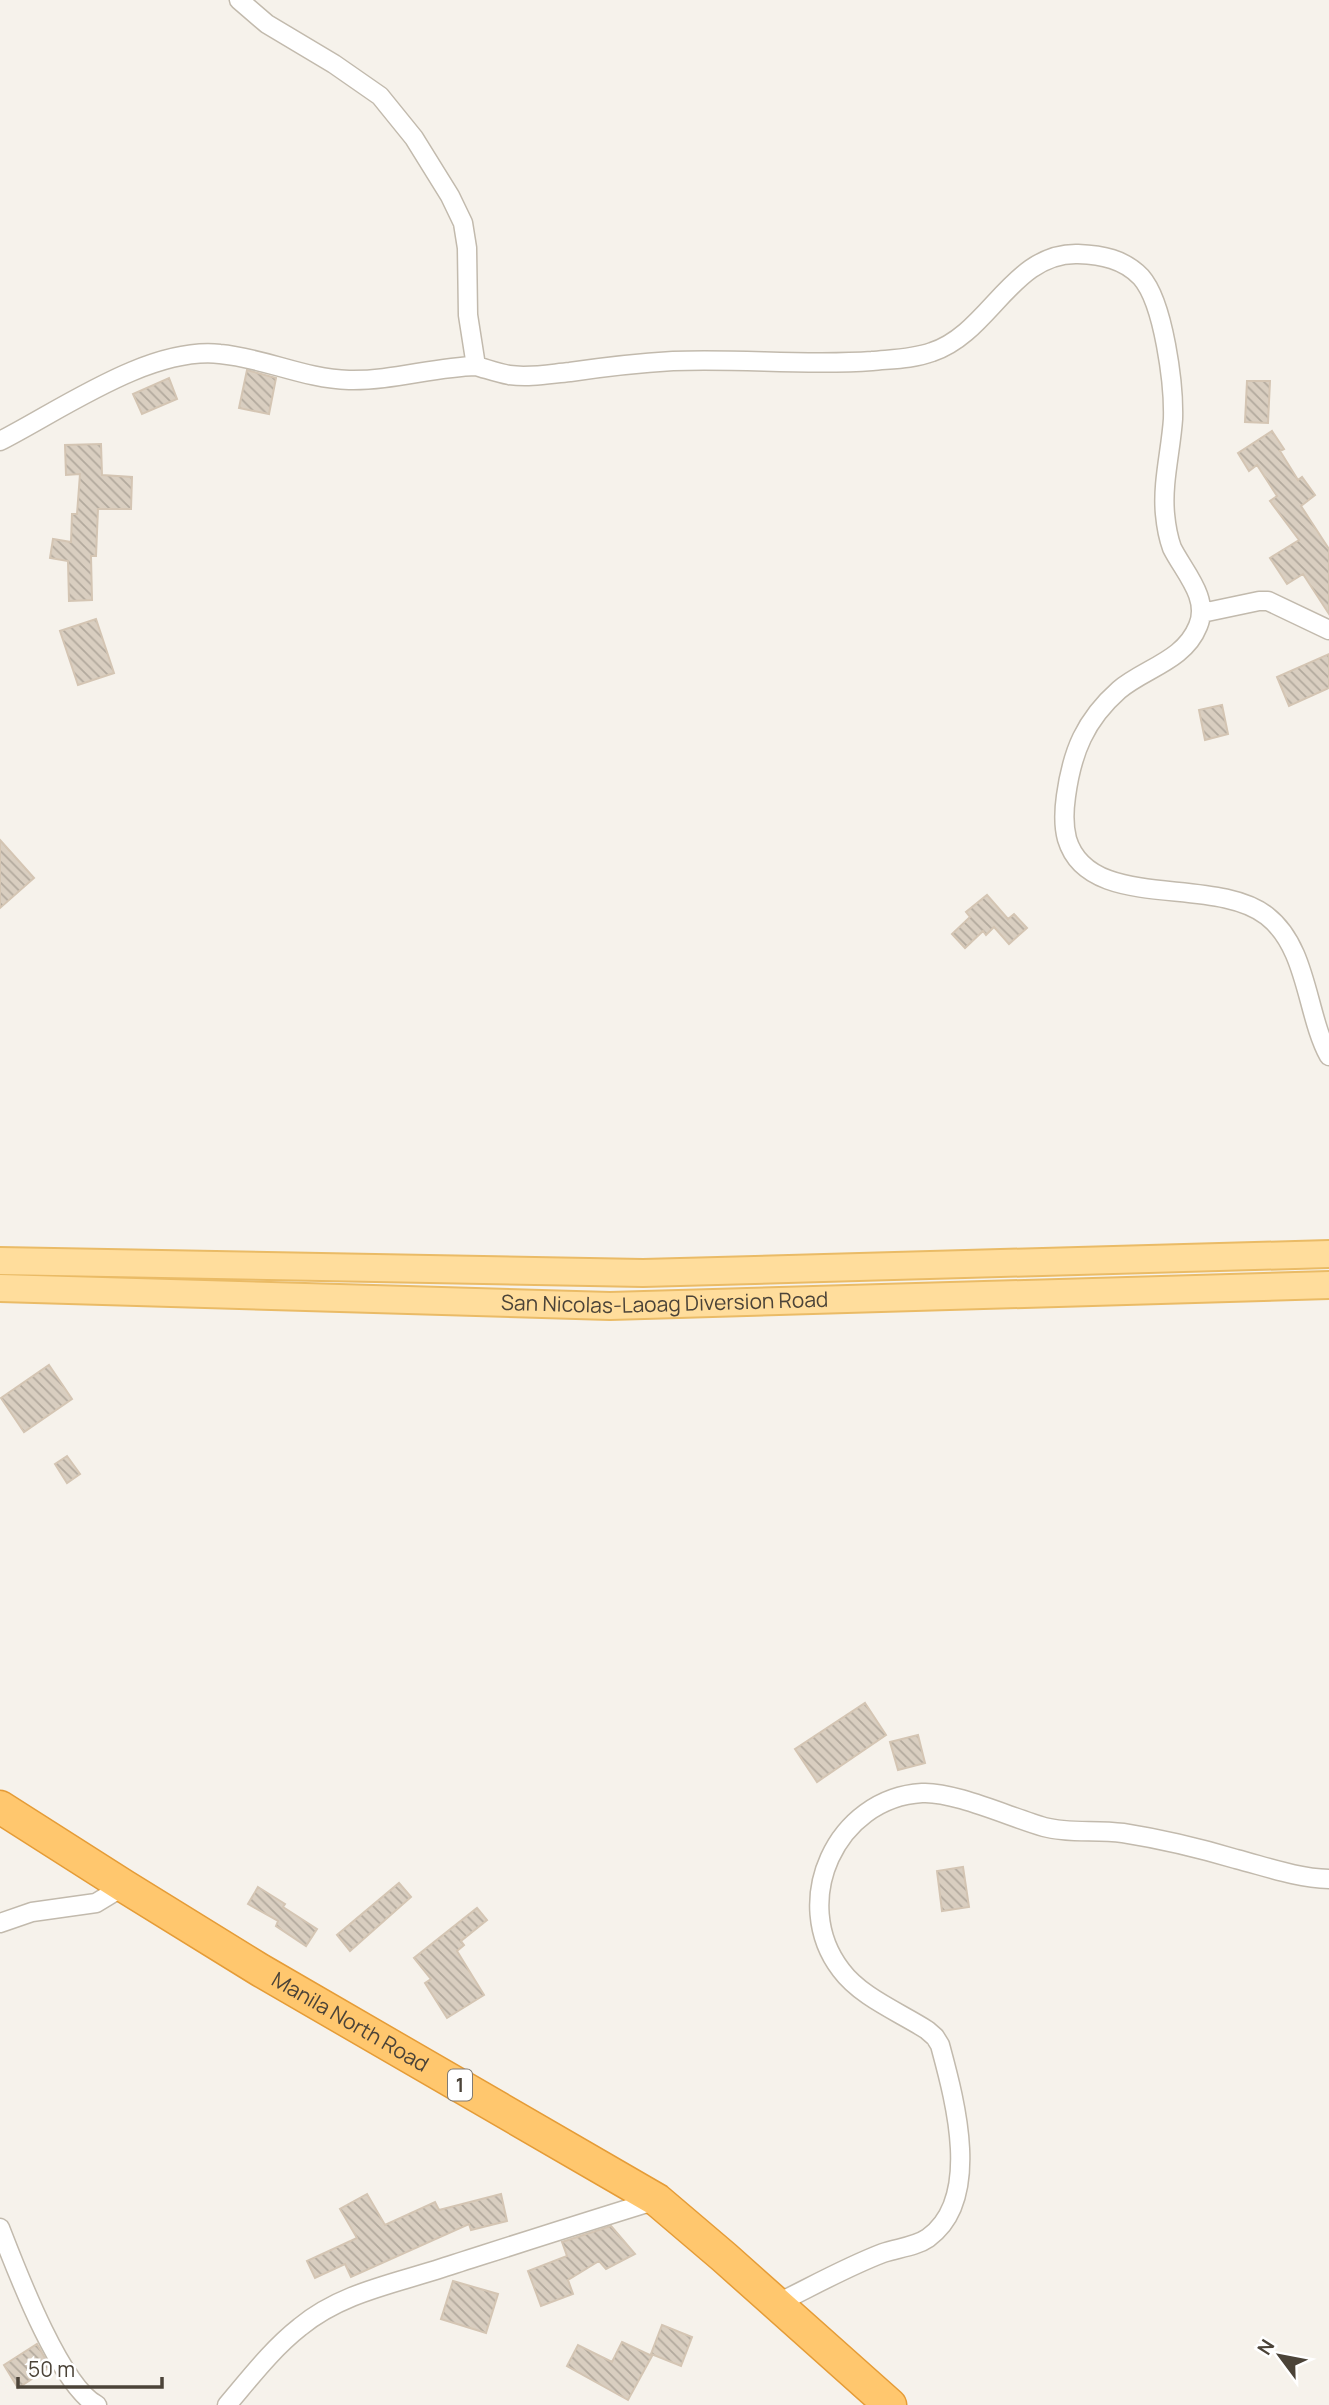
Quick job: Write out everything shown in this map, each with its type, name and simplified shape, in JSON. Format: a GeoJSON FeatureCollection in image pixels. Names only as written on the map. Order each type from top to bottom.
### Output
{"type":"FeatureCollection","features":[{"type":"Feature","properties":{"kind":"highway","name":"Manila North Road"},"geometry":{"type":"LineString","coordinates":[[0,1807],[260,1970],[657,2200],[890,2405]]}},
{"type":"Feature","properties":{"kind":"main road","name":"San Nicolas-Laoag Diversion Road"},"geometry":{"type":"LineString","coordinates":[[0,1261],[643,1273],[1329,1254]]}},
{"type":"Feature","properties":{"kind":"main road","name":"San Nicolas-Laoag Diversion Road"},"geometry":{"type":"LineString","coordinates":[[0,1287],[610,1306],[1329,1285]]}},
{"type":"Feature","properties":{"kind":"street"},"geometry":{"type":"LineString","coordinates":[[239,0],[267,24],[334,64],[380,96],[414,138],[450,196],[463,223],[467,248],[468,316],[476,366]]}},
{"type":"Feature","properties":{"kind":"street"},"geometry":{"type":"LineString","coordinates":[[0,441],[108,382],[145,366],[187,356],[216,353],[283,366],[324,378],[352,380],[453,366],[476,366],[507,375],[539,377],[675,361],[839,363],[908,358],[934,352],[959,340],[981,320],[1018,278],[1046,259],[1070,254],[1101,255],[1123,263],[1139,274],[1149,287],[1164,335],[1172,383],[1173,418],[1164,509],[1170,542],[1200,598],[1202,613],[1191,640],[1176,655],[1121,688],[1091,720],[1077,745],[1069,774],[1064,812],[1065,833],[1076,859],[1088,871],[1108,880],[1125,885],[1196,892],[1227,899],[1267,916],[1282,932],[1295,958],[1307,986],[1316,1029],[1329,1056]]}},
{"type":"Feature","properties":{"kind":"street"},"geometry":{"type":"LineString","coordinates":[[1202,613],[1268,601],[1329,630]]}},
{"type":"Feature","properties":{"kind":"street"},"geometry":{"type":"LineString","coordinates":[[776,2304],[883,2253],[926,2239],[944,2221],[959,2179],[961,2152],[958,2120],[940,2045],[927,2030],[849,1981],[832,1957],[821,1928],[820,1893],[828,1864],[836,1844],[848,1827],[866,1811],[887,1800],[925,1792],[952,1797],[1062,1831],[1121,1833],[1201,1849],[1292,1874],[1329,1879]]}},
{"type":"Feature","properties":{"kind":"street"},"geometry":{"type":"LineString","coordinates":[[0,1923],[32,1912],[96,1903],[124,1886]]}},
{"type":"Feature","properties":{"kind":"street"},"geometry":{"type":"LineString","coordinates":[[227,2405],[260,2365],[300,2326],[338,2302],[383,2284],[436,2270],[657,2200]]}},
{"type":"Feature","properties":{"kind":"street"},"geometry":{"type":"LineString","coordinates":[[0,2228],[23,2289],[71,2381],[90,2402],[97,2405]]}},
{"type":"Feature","properties":{"kind":"building"},"geometry":{"type":"Polygon","coordinates":[[[247,370],[276,378],[269,414],[239,408],[247,370]]]}},
{"type":"Feature","properties":{"kind":"building"},"geometry":{"type":"Polygon","coordinates":[[[169,378],[177,399],[142,414],[133,394],[169,378]]]}},
{"type":"Feature","properties":{"kind":"building"},"geometry":{"type":"Polygon","coordinates":[[[1247,381],[1270,381],[1268,423],[1245,422],[1247,381]]]}},
{"type":"Feature","properties":{"kind":"building"},"geometry":{"type":"Polygon","coordinates":[[[1272,431],[1284,449],[1280,451],[1298,480],[1302,477],[1315,495],[1301,506],[1329,549],[1329,614],[1303,574],[1287,584],[1270,558],[1299,540],[1270,501],[1277,496],[1257,465],[1249,471],[1238,453],[1272,431]]]}},
{"type":"Feature","properties":{"kind":"building"},"geometry":{"type":"Polygon","coordinates":[[[101,444],[102,475],[132,477],[131,509],[98,509],[96,556],[91,556],[92,600],[69,601],[68,561],[50,558],[53,539],[71,542],[72,514],[77,514],[80,474],[66,475],[65,445],[101,444]]]}},
{"type":"Feature","properties":{"kind":"building"},"geometry":{"type":"Polygon","coordinates":[[[96,619],[114,673],[78,685],[60,631],[96,619]]]}},
{"type":"Feature","properties":{"kind":"building"},"geometry":{"type":"Polygon","coordinates":[[[1329,654],[1329,688],[1289,706],[1277,677],[1329,654]]]}},
{"type":"Feature","properties":{"kind":"building"},"geometry":{"type":"Polygon","coordinates":[[[1222,705],[1228,734],[1205,740],[1199,710],[1222,705]]]}},
{"type":"Feature","properties":{"kind":"building"},"geometry":{"type":"Polygon","coordinates":[[[0,840],[34,878],[0,908],[0,840]]]}},
{"type":"Feature","properties":{"kind":"building"},"geometry":{"type":"Polygon","coordinates":[[[987,895],[1008,919],[1014,914],[1027,928],[1009,944],[994,927],[986,935],[983,931],[965,948],[952,934],[970,917],[966,912],[987,895]]]}},
{"type":"Feature","properties":{"kind":"building"},"geometry":{"type":"Polygon","coordinates":[[[49,1365],[72,1399],[24,1432],[1,1398],[49,1365]]]}},
{"type":"Feature","properties":{"kind":"building"},"geometry":{"type":"Polygon","coordinates":[[[67,1456],[80,1474],[67,1483],[55,1464],[67,1456]]]}},
{"type":"Feature","properties":{"kind":"building"},"geometry":{"type":"Polygon","coordinates":[[[865,1703],[886,1735],[817,1782],[795,1749],[865,1703]]]}},
{"type":"Feature","properties":{"kind":"building"},"geometry":{"type":"Polygon","coordinates":[[[918,1735],[925,1763],[898,1770],[890,1742],[918,1735]]]}},
{"type":"Feature","properties":{"kind":"building"},"geometry":{"type":"Polygon","coordinates":[[[963,1867],[969,1907],[942,1911],[937,1871],[963,1867]]]}},
{"type":"Feature","properties":{"kind":"building"},"geometry":{"type":"Polygon","coordinates":[[[399,1883],[411,1897],[350,1951],[337,1935],[399,1883]]]}},
{"type":"Feature","properties":{"kind":"building"},"geometry":{"type":"Polygon","coordinates":[[[258,1887],[317,1929],[306,1946],[276,1926],[278,1921],[248,1904],[258,1887]]]}},
{"type":"Feature","properties":{"kind":"building"},"geometry":{"type":"Polygon","coordinates":[[[477,1908],[487,1920],[461,1941],[464,1945],[457,1951],[484,1995],[447,2018],[425,1983],[431,1979],[414,1958],[477,1908]]]}},
{"type":"Feature","properties":{"kind":"building"},"geometry":{"type":"Polygon","coordinates":[[[367,2194],[385,2225],[435,2202],[439,2210],[501,2194],[507,2221],[471,2230],[469,2224],[351,2277],[345,2264],[315,2278],[307,2261],[357,2238],[340,2209],[367,2194]]]}},
{"type":"Feature","properties":{"kind":"building"},"geometry":{"type":"Polygon","coordinates":[[[611,2226],[635,2254],[606,2269],[599,2261],[568,2280],[573,2294],[541,2306],[528,2271],[567,2256],[562,2242],[611,2226]]]}},
{"type":"Feature","properties":{"kind":"building"},"geometry":{"type":"Polygon","coordinates":[[[453,2281],[498,2294],[486,2333],[441,2319],[453,2281]]]}},
{"type":"Feature","properties":{"kind":"building"},"geometry":{"type":"Polygon","coordinates":[[[662,2325],[692,2337],[681,2366],[651,2354],[662,2325]]]}},
{"type":"Feature","properties":{"kind":"building"},"geometry":{"type":"Polygon","coordinates":[[[622,2342],[652,2356],[628,2400],[567,2366],[578,2345],[612,2362],[622,2342]]]}},
{"type":"Feature","properties":{"kind":"building"},"geometry":{"type":"Polygon","coordinates":[[[37,2344],[50,2367],[18,2388],[4,2365],[37,2344]]]}}]}
